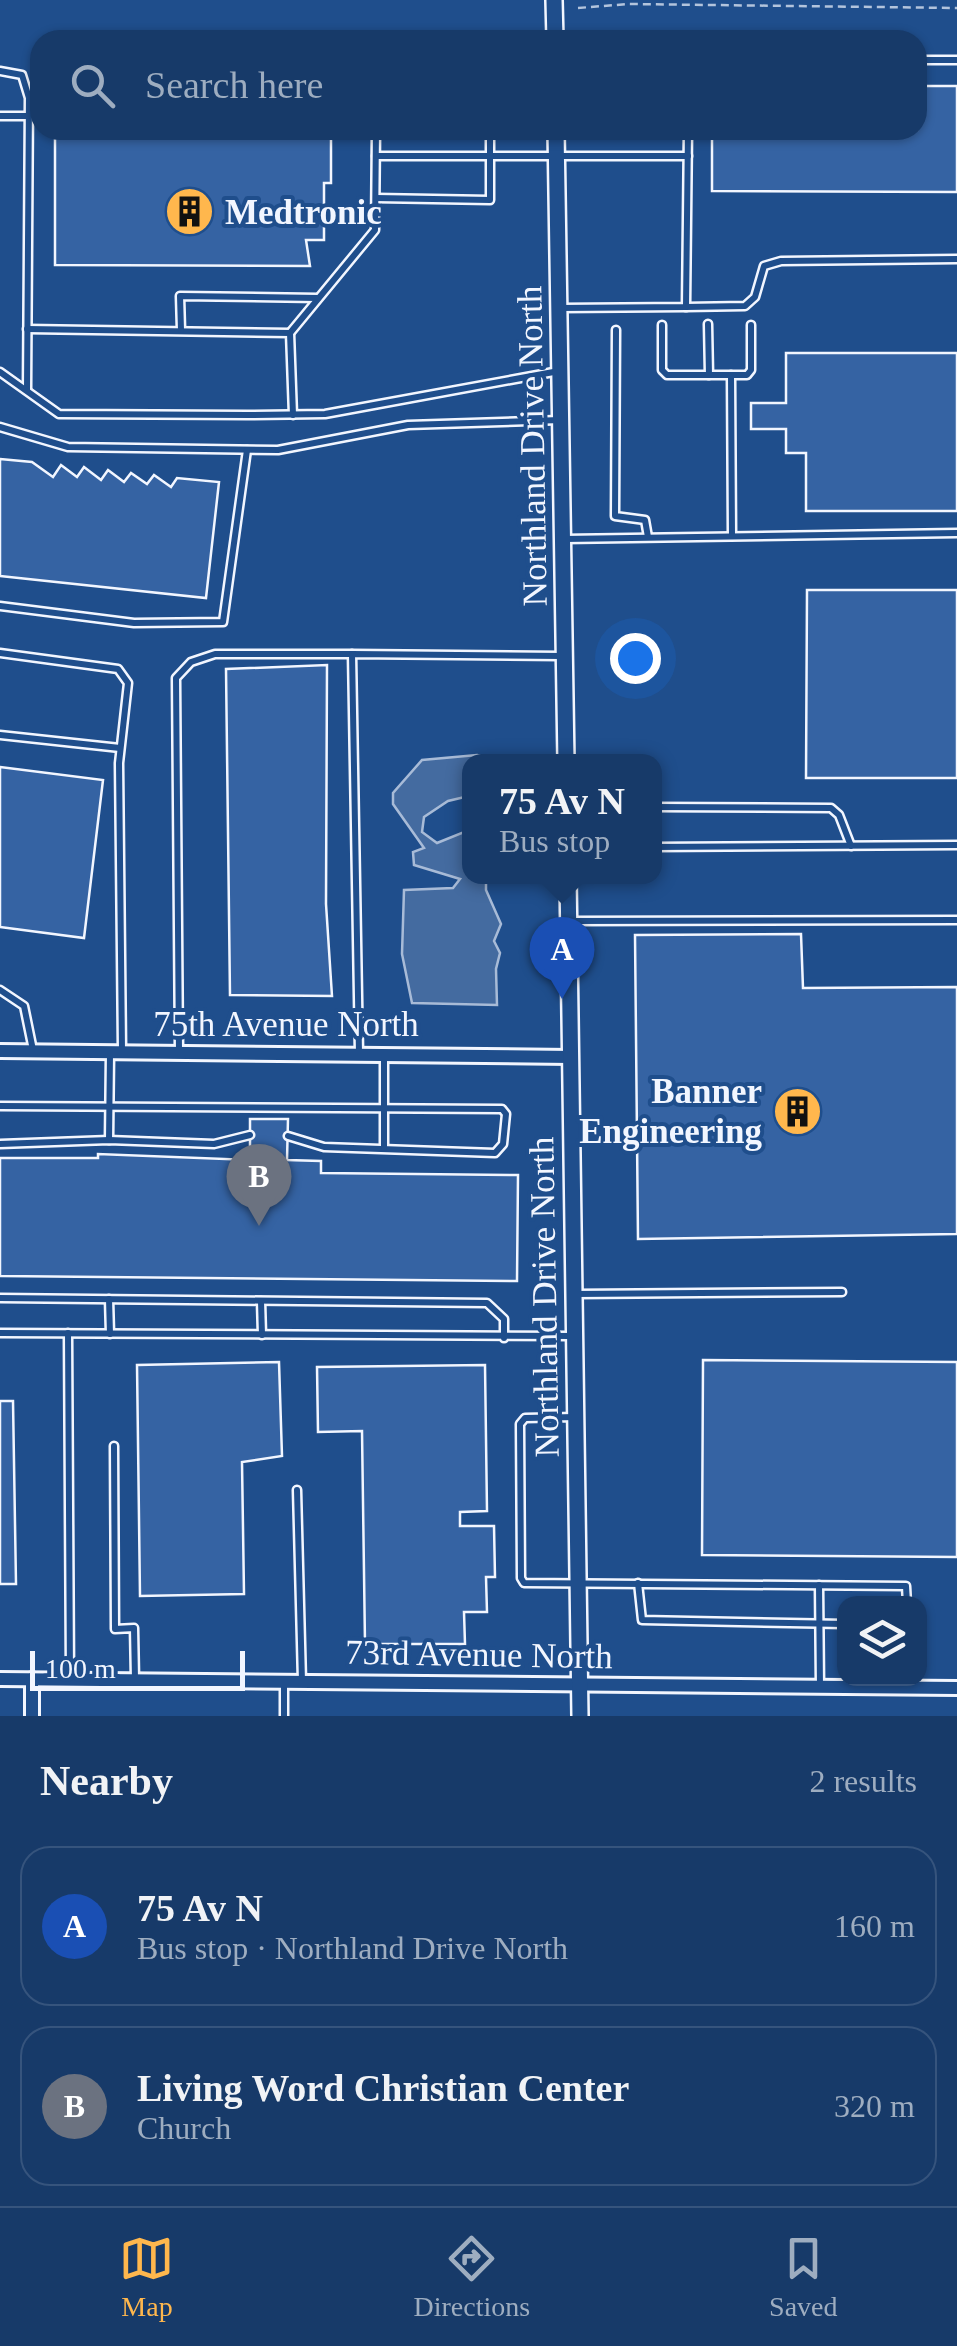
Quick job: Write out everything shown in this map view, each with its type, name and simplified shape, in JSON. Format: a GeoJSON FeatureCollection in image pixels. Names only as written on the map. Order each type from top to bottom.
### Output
{"type":"FeatureCollection","features":[{"type":"Feature","properties":{"kind":"street"},"geometry":{"type":"LineString","coordinates":[[554,0],[555,30]]}},
{"type":"Feature","properties":{"kind":"street","name":"Northland Drive North"},"geometry":{"type":"LineString","coordinates":[[556,140],[566,754]]}},
{"type":"Feature","properties":{"kind":"street","name":"Northland Drive North"},"geometry":{"type":"LineString","coordinates":[[568,884],[580,1716]]}},
{"type":"Feature","properties":{"kind":"street","name":"75th Avenue North"},"geometry":{"type":"LineString","coordinates":[[0,1051],[571,1057]]}},
{"type":"Feature","properties":{"kind":"street","name":"73rd Avenue North"},"geometry":{"type":"LineString","coordinates":[[0,1679],[957,1688]]}},
{"type":"Feature","properties":{"kind":"street"},"geometry":{"type":"LineString","coordinates":[[32,1679],[32,1716]]}},
{"type":"Feature","properties":{"kind":"lane"},"geometry":{"type":"LineString","coordinates":[[927,60],[957,60]]}},
{"type":"Feature","properties":{"kind":"lane"},"geometry":{"type":"LineString","coordinates":[[0,71],[22,75],[28,88],[27,391]]}},
{"type":"Feature","properties":{"kind":"lane"},"geometry":{"type":"LineString","coordinates":[[0,116],[28,116]]}},
{"type":"Feature","properties":{"kind":"lane"},"geometry":{"type":"LineString","coordinates":[[293,415],[290,333],[376,230],[376,140]]}},
{"type":"Feature","properties":{"kind":"lane"},"geometry":{"type":"LineString","coordinates":[[376,198],[490,200],[490,140]]}},
{"type":"Feature","properties":{"kind":"lane"},"geometry":{"type":"LineString","coordinates":[[686,307],[688,140]]}},
{"type":"Feature","properties":{"kind":"lane"},"geometry":{"type":"LineString","coordinates":[[376,156],[688,156]]}},
{"type":"Feature","properties":{"kind":"lane"},"geometry":{"type":"LineString","coordinates":[[559,308],[745,306],[754,297],[764,266],[780,261],[957,259]]}},
{"type":"Feature","properties":{"kind":"lane"},"geometry":{"type":"LineString","coordinates":[[181,330],[180,296],[318,298]]}},
{"type":"Feature","properties":{"kind":"lane"},"geometry":{"type":"LineString","coordinates":[[708,324],[709,375]]}},
{"type":"Feature","properties":{"kind":"lane"},"geometry":{"type":"LineString","coordinates":[[662,325],[662,370],[667,375],[747,375],[751,370],[752,324]]}},
{"type":"Feature","properties":{"kind":"lane"},"geometry":{"type":"LineString","coordinates":[[27,329],[290,333]]}},
{"type":"Feature","properties":{"kind":"lane"},"geometry":{"type":"LineString","coordinates":[[616,330],[615,516],[645,520],[648,538]]}},
{"type":"Feature","properties":{"kind":"lane"},"geometry":{"type":"LineString","coordinates":[[0,372],[59,414],[293,415],[326,414],[560,371]]}},
{"type":"Feature","properties":{"kind":"lane"},"geometry":{"type":"LineString","coordinates":[[731,375],[732,536]]}},
{"type":"Feature","properties":{"kind":"lane"},"geometry":{"type":"LineString","coordinates":[[1,429],[68,447],[278,450],[439,422],[561,420]]}},
{"type":"Feature","properties":{"kind":"lane"},"geometry":{"type":"LineString","coordinates":[[0,606],[134,623],[223,622],[247,450]]}},
{"type":"Feature","properties":{"kind":"lane"},"geometry":{"type":"LineString","coordinates":[[563,539],[957,533]]}},
{"type":"Feature","properties":{"kind":"lane"},"geometry":{"type":"LineString","coordinates":[[0,654],[118,670],[128,683],[120,748],[116,1053],[109,1140]]}},
{"type":"Feature","properties":{"kind":"lane"},"geometry":{"type":"LineString","coordinates":[[180,1053],[176,678],[190,662],[215,654],[565,656]]}},
{"type":"Feature","properties":{"kind":"lane"},"geometry":{"type":"LineString","coordinates":[[352,654],[358,1054]]}},
{"type":"Feature","properties":{"kind":"lane"},"geometry":{"type":"LineString","coordinates":[[0,735],[120,748]]}},
{"type":"Feature","properties":{"kind":"lane"},"geometry":{"type":"LineString","coordinates":[[662,808],[831,808],[839,815],[851,846]]}},
{"type":"Feature","properties":{"kind":"lane"},"geometry":{"type":"LineString","coordinates":[[662,847],[957,845]]}},
{"type":"Feature","properties":{"kind":"lane"},"geometry":{"type":"LineString","coordinates":[[568,922],[957,920]]}},
{"type":"Feature","properties":{"kind":"lane"},"geometry":{"type":"LineString","coordinates":[[0,990],[24,1006],[33,1051]]}},
{"type":"Feature","properties":{"kind":"lane"},"geometry":{"type":"LineString","coordinates":[[384,1054],[384,1148]]}},
{"type":"Feature","properties":{"kind":"lane"},"geometry":{"type":"LineString","coordinates":[[0,1106],[383,1106],[502,1109],[506,1114],[504,1144],[495,1152],[390,1152],[384,1148],[324,1147],[288,1136]]}},
{"type":"Feature","properties":{"kind":"lane"},"geometry":{"type":"LineString","coordinates":[[0,1144],[109,1140],[214,1144],[250,1135]]}},
{"type":"Feature","properties":{"kind":"lane"},"geometry":{"type":"LineString","coordinates":[[574,1294],[842,1292]]}},
{"type":"Feature","properties":{"kind":"lane"},"geometry":{"type":"LineString","coordinates":[[0,1298],[487,1303],[504,1318],[504,1338]]}},
{"type":"Feature","properties":{"kind":"lane"},"geometry":{"type":"LineString","coordinates":[[109,1299],[110,1334]]}},
{"type":"Feature","properties":{"kind":"lane"},"geometry":{"type":"LineString","coordinates":[[262,1301],[262,1336]]}},
{"type":"Feature","properties":{"kind":"lane"},"geometry":{"type":"LineString","coordinates":[[0,1332],[574,1336]]}},
{"type":"Feature","properties":{"kind":"lane"},"geometry":{"type":"LineString","coordinates":[[68,1333],[70,1680]]}},
{"type":"Feature","properties":{"kind":"lane"},"geometry":{"type":"LineString","coordinates":[[576,1417],[525,1418],[520,1424],[524,1583],[906,1586],[907,1596]]}},
{"type":"Feature","properties":{"kind":"lane"},"geometry":{"type":"LineString","coordinates":[[114,1446],[115,1629],[134,1628],[136,1680]]}},
{"type":"Feature","properties":{"kind":"lane"},"geometry":{"type":"LineString","coordinates":[[296,1490],[302,1682]]}},
{"type":"Feature","properties":{"kind":"lane"},"geometry":{"type":"LineString","coordinates":[[638,1583],[642,1620],[837,1624]]}},
{"type":"Feature","properties":{"kind":"lane"},"geometry":{"type":"LineString","coordinates":[[819,1585],[820,1687]]}},
{"type":"Feature","properties":{"kind":"lane"},"geometry":{"type":"LineString","coordinates":[[284,1682],[284,1716]]}},
{"type":"Feature","properties":{"kind":"path"},"geometry":{"type":"LineString","coordinates":[[578,8],[629,4],[957,8]]}},
{"type":"Feature","properties":{"kind":"water"},"geometry":{"type":"Polygon","coordinates":[[[462,756],[462,798],[448,801],[424,817],[422,832],[437,843],[462,833],[462,884],[486,884],[501,924],[494,941],[500,953],[496,969],[497,1005],[412,1003],[402,954],[404,890],[453,888],[460,879],[414,865],[413,852],[424,848],[393,804],[393,793],[422,760],[462,756]]]}},
{"type":"Feature","properties":{"kind":"building"},"geometry":{"type":"Polygon","coordinates":[[[927,86],[957,86],[957,192],[712,191],[712,140],[927,140],[927,86]]]}},
{"type":"Feature","properties":{"kind":"building","name":"Medtronic"},"geometry":{"type":"Polygon","coordinates":[[[55,140],[331,140],[331,183],[324,183],[324,240],[306,240],[310,266],[55,265],[55,140]]]}},
{"type":"Feature","properties":{"kind":"building"},"geometry":{"type":"Polygon","coordinates":[[[786,353],[957,353],[957,511],[806,511],[806,453],[786,453],[786,429],[751,429],[751,403],[786,403],[786,353]]]}},
{"type":"Feature","properties":{"kind":"building"},"geometry":{"type":"Polygon","coordinates":[[[0,459],[32,462],[53,477],[61,465],[77,477],[84,467],[101,480],[108,470],[124,482],[131,473],[147,484],[154,475],[171,487],[177,478],[219,482],[206,598],[0,576],[0,459]]]}},
{"type":"Feature","properties":{"kind":"building"},"geometry":{"type":"Polygon","coordinates":[[[807,590],[957,590],[957,778],[806,778],[807,590]]]}},
{"type":"Feature","properties":{"kind":"building"},"geometry":{"type":"Polygon","coordinates":[[[327,665],[326,904],[332,996],[230,995],[226,669],[327,665]]]}},
{"type":"Feature","properties":{"kind":"building"},"geometry":{"type":"Polygon","coordinates":[[[0,767],[103,780],[84,938],[0,927],[0,767]]]}},
{"type":"Feature","properties":{"kind":"building","name":"Banner Engineering"},"geometry":{"type":"Polygon","coordinates":[[[801,934],[803,988],[957,987],[957,1234],[638,1239],[635,935],[801,934]]]}},
{"type":"Feature","properties":{"kind":"building"},"geometry":{"type":"Polygon","coordinates":[[[250,1119],[288,1119],[287,1160],[321,1161],[321,1173],[518,1175],[517,1281],[0,1276],[0,1158],[98,1158],[98,1154],[250,1160],[250,1119]]]}},
{"type":"Feature","properties":{"kind":"building"},"geometry":{"type":"Polygon","coordinates":[[[703,1360],[957,1362],[957,1557],[702,1555],[703,1360]]]}},
{"type":"Feature","properties":{"kind":"building"},"geometry":{"type":"Polygon","coordinates":[[[279,1362],[282,1456],[242,1462],[244,1594],[140,1596],[137,1365],[279,1362]]]}},
{"type":"Feature","properties":{"kind":"building"},"geometry":{"type":"Polygon","coordinates":[[[485,1365],[487,1511],[460,1512],[460,1526],[494,1526],[495,1577],[486,1577],[487,1612],[464,1612],[465,1644],[365,1644],[362,1431],[318,1432],[317,1367],[485,1365]]]}},
{"type":"Feature","properties":{"kind":"building"},"geometry":{"type":"Polygon","coordinates":[[[0,1401],[13,1401],[16,1584],[0,1584],[0,1401]]]}},
{"type":"Feature","properties":{"kind":"place","name":"Medtronic"},"geometry":{"type":"Point","coordinates":[190,212]}},
{"type":"Feature","properties":{"kind":"place","name":"75 Av N"},"geometry":{"type":"Point","coordinates":[562,999]}},
{"type":"Feature","properties":{"kind":"place","name":"Banner Engineering"},"geometry":{"type":"Point","coordinates":[797,1111]}},
{"type":"Feature","properties":{"kind":"place","name":"Living Word Christian Center"},"geometry":{"type":"Point","coordinates":[259,1226]}}]}
